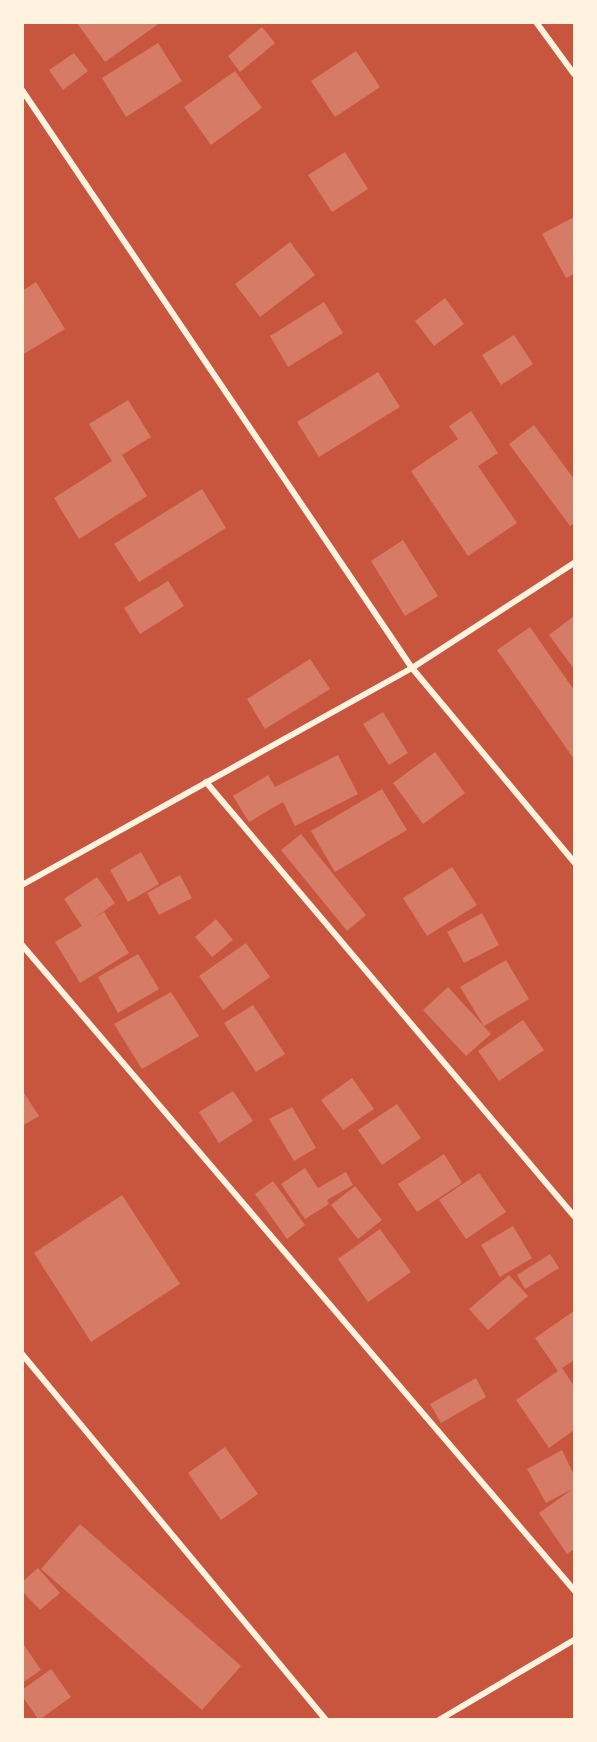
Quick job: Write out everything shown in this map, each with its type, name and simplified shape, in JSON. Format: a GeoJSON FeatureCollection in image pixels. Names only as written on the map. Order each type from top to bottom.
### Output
{"type":"FeatureCollection","features":[{"type":"Feature","properties":{"kind":"street"},"geometry":{"type":"LineString","coordinates":[[536,22],[574,74]]}},
{"type":"Feature","properties":{"kind":"street"},"geometry":{"type":"LineString","coordinates":[[22,90],[412,668],[574,862]]}},
{"type":"Feature","properties":{"kind":"street"},"geometry":{"type":"LineString","coordinates":[[22,885],[412,668],[574,562]]}},
{"type":"Feature","properties":{"kind":"street"},"geometry":{"type":"LineString","coordinates":[[206,783],[574,1216]]}},
{"type":"Feature","properties":{"kind":"street"},"geometry":{"type":"LineString","coordinates":[[22,945],[574,1590]]}},
{"type":"Feature","properties":{"kind":"street"},"geometry":{"type":"LineString","coordinates":[[22,1354],[326,1719]]}},
{"type":"Feature","properties":{"kind":"street"},"geometry":{"type":"LineString","coordinates":[[439,1719],[574,1643]]}},
{"type":"Feature","properties":{"kind":"building"},"geometry":{"type":"Polygon","coordinates":[[[78,22],[161,22],[105,62],[77,23],[78,22]]]}},
{"type":"Feature","properties":{"kind":"building"},"geometry":{"type":"Polygon","coordinates":[[[262,27],[275,43],[240,72],[228,56],[262,27]]]}},
{"type":"Feature","properties":{"kind":"building"},"geometry":{"type":"Polygon","coordinates":[[[158,43],[182,81],[126,117],[102,78],[158,43]]]}},
{"type":"Feature","properties":{"kind":"building"},"geometry":{"type":"Polygon","coordinates":[[[356,51],[380,87],[335,117],[311,81],[356,51]]]}},
{"type":"Feature","properties":{"kind":"building"},"geometry":{"type":"Polygon","coordinates":[[[74,53],[88,71],[63,90],[49,70],[74,53]]]}},
{"type":"Feature","properties":{"kind":"building"},"geometry":{"type":"Polygon","coordinates":[[[235,71],[262,108],[211,145],[184,107],[235,71]]]}},
{"type":"Feature","properties":{"kind":"building"},"geometry":{"type":"Polygon","coordinates":[[[345,152],[368,189],[332,212],[308,175],[345,152]]]}},
{"type":"Feature","properties":{"kind":"building"},"geometry":{"type":"Polygon","coordinates":[[[574,217],[574,274],[566,278],[542,234],[574,217]]]}},
{"type":"Feature","properties":{"kind":"building"},"geometry":{"type":"Polygon","coordinates":[[[290,242],[315,275],[260,317],[235,284],[290,242]]]}},
{"type":"Feature","properties":{"kind":"building"},"geometry":{"type":"Polygon","coordinates":[[[36,282],[65,329],[22,355],[22,291],[36,282]]]}},
{"type":"Feature","properties":{"kind":"building"},"geometry":{"type":"Polygon","coordinates":[[[445,298],[464,324],[434,346],[415,321],[445,298]]]}},
{"type":"Feature","properties":{"kind":"building"},"geometry":{"type":"Polygon","coordinates":[[[324,302],[343,333],[288,367],[270,336],[324,302]]]}},
{"type":"Feature","properties":{"kind":"building"},"geometry":{"type":"Polygon","coordinates":[[[514,335],[533,364],[501,385],[482,355],[514,335]]]}},
{"type":"Feature","properties":{"kind":"building"},"geometry":{"type":"Polygon","coordinates":[[[378,372],[400,407],[319,457],[297,422],[378,372]]]}},
{"type":"Feature","properties":{"kind":"building"},"geometry":{"type":"Polygon","coordinates":[[[128,400],[151,437],[122,455],[147,496],[79,539],[54,498],[112,461],[89,424],[128,400]]]}},
{"type":"Feature","properties":{"kind":"building"},"geometry":{"type":"Polygon","coordinates":[[[471,411],[498,453],[478,466],[517,523],[468,556],[411,471],[458,439],[449,426],[471,411]]]}},
{"type":"Feature","properties":{"kind":"building"},"geometry":{"type":"Polygon","coordinates":[[[534,425],[574,479],[574,523],[570,526],[509,444],[534,425]]]}},
{"type":"Feature","properties":{"kind":"building"},"geometry":{"type":"Polygon","coordinates":[[[202,489],[226,528],[139,582],[114,544],[202,489]]]}},
{"type":"Feature","properties":{"kind":"building"},"geometry":{"type":"Polygon","coordinates":[[[403,540],[438,596],[405,616],[371,561],[403,540]]]}},
{"type":"Feature","properties":{"kind":"building"},"geometry":{"type":"Polygon","coordinates":[[[168,581],[184,606],[140,634],[124,608],[168,581]]]}},
{"type":"Feature","properties":{"kind":"building"},"geometry":{"type":"Polygon","coordinates":[[[574,616],[574,669],[549,635],[574,616]]]}},
{"type":"Feature","properties":{"kind":"building"},"geometry":{"type":"Polygon","coordinates":[[[530,627],[574,690],[574,759],[497,650],[530,627]]]}},
{"type":"Feature","properties":{"kind":"building"},"geometry":{"type":"Polygon","coordinates":[[[310,659],[330,689],[265,729],[247,699],[310,659]]]}},
{"type":"Feature","properties":{"kind":"building"},"geometry":{"type":"Polygon","coordinates":[[[383,712],[408,753],[389,765],[363,724],[383,712]]]}},
{"type":"Feature","properties":{"kind":"building"},"geometry":{"type":"Polygon","coordinates":[[[435,752],[465,793],[423,824],[393,783],[435,752]]]}},
{"type":"Feature","properties":{"kind":"building"},"geometry":{"type":"Polygon","coordinates":[[[338,755],[358,794],[295,826],[283,802],[249,822],[233,796],[268,775],[275,787],[338,755]]]}},
{"type":"Feature","properties":{"kind":"building"},"geometry":{"type":"Polygon","coordinates":[[[382,789],[407,830],[335,872],[311,831],[382,789]]]}},
{"type":"Feature","properties":{"kind":"building"},"geometry":{"type":"Polygon","coordinates":[[[301,834],[366,915],[347,931],[281,850],[301,834]]]}},
{"type":"Feature","properties":{"kind":"building"},"geometry":{"type":"Polygon","coordinates":[[[141,852],[159,884],[128,902],[110,870],[141,852]]]}},
{"type":"Feature","properties":{"kind":"building"},"geometry":{"type":"Polygon","coordinates":[[[452,867],[477,905],[427,936],[403,898],[452,867]]]}},
{"type":"Feature","properties":{"kind":"building"},"geometry":{"type":"Polygon","coordinates":[[[180,875],[192,898],[159,915],[147,893],[180,875]]]}},
{"type":"Feature","properties":{"kind":"building"},"geometry":{"type":"Polygon","coordinates":[[[97,877],[115,903],[92,920],[104,912],[129,953],[80,983],[55,942],[82,926],[64,899],[97,877]]]}},
{"type":"Feature","properties":{"kind":"building"},"geometry":{"type":"Polygon","coordinates":[[[482,913],[499,945],[464,963],[447,932],[482,913]]]}},
{"type":"Feature","properties":{"kind":"building"},"geometry":{"type":"Polygon","coordinates":[[[216,919],[233,940],[212,957],[195,937],[216,919]]]}},
{"type":"Feature","properties":{"kind":"building"},"geometry":{"type":"Polygon","coordinates":[[[246,943],[270,977],[223,1010],[199,976],[246,943]]]}},
{"type":"Feature","properties":{"kind":"building"},"geometry":{"type":"Polygon","coordinates":[[[138,954],[159,989],[118,1013],[98,977],[138,954]]]}},
{"type":"Feature","properties":{"kind":"building"},"geometry":{"type":"Polygon","coordinates":[[[506,960],[529,999],[484,1026],[460,987],[506,960]]]}},
{"type":"Feature","properties":{"kind":"building"},"geometry":{"type":"Polygon","coordinates":[[[448,987],[491,1034],[466,1056],[423,1010],[448,987]]]}},
{"type":"Feature","properties":{"kind":"building"},"geometry":{"type":"Polygon","coordinates":[[[171,992],[199,1036],[142,1069],[114,1024],[171,992]]]}},
{"type":"Feature","properties":{"kind":"building"},"geometry":{"type":"Polygon","coordinates":[[[253,1005],[285,1054],[256,1072],[224,1023],[253,1005]]]}},
{"type":"Feature","properties":{"kind":"building"},"geometry":{"type":"Polygon","coordinates":[[[523,1020],[544,1050],[499,1081],[478,1051],[523,1020]]]}},
{"type":"Feature","properties":{"kind":"building"},"geometry":{"type":"Polygon","coordinates":[[[352,1078],[374,1109],[343,1130],[321,1100],[352,1078]]]}},
{"type":"Feature","properties":{"kind":"building"},"geometry":{"type":"Polygon","coordinates":[[[22,1090],[39,1116],[22,1126],[22,1090]]]}},
{"type":"Feature","properties":{"kind":"building"},"geometry":{"type":"Polygon","coordinates":[[[233,1091],[253,1121],[219,1143],[199,1112],[233,1091]]]}},
{"type":"Feature","properties":{"kind":"building"},"geometry":{"type":"Polygon","coordinates":[[[397,1104],[421,1138],[382,1165],[358,1130],[397,1104]]]}},
{"type":"Feature","properties":{"kind":"building"},"geometry":{"type":"Polygon","coordinates":[[[292,1107],[316,1148],[294,1161],[269,1119],[292,1107]]]}},
{"type":"Feature","properties":{"kind":"building"},"geometry":{"type":"Polygon","coordinates":[[[444,1154],[462,1183],[417,1212],[398,1184],[444,1154]]]}},
{"type":"Feature","properties":{"kind":"building"},"geometry":{"type":"Polygon","coordinates":[[[305,1168],[318,1188],[346,1172],[353,1185],[327,1200],[329,1204],[305,1219],[281,1184],[305,1168]]]}},
{"type":"Feature","properties":{"kind":"building"},"geometry":{"type":"Polygon","coordinates":[[[479,1173],[506,1212],[466,1239],[439,1200],[479,1173]]]}},
{"type":"Feature","properties":{"kind":"building"},"geometry":{"type":"Polygon","coordinates":[[[273,1181],[305,1225],[287,1239],[255,1194],[273,1181]]]}},
{"type":"Feature","properties":{"kind":"building"},"geometry":{"type":"Polygon","coordinates":[[[355,1186],[382,1220],[358,1239],[331,1205],[355,1186]]]}},
{"type":"Feature","properties":{"kind":"building"},"geometry":{"type":"Polygon","coordinates":[[[122,1195],[180,1284],[91,1342],[34,1253],[122,1195]]]}},
{"type":"Feature","properties":{"kind":"building"},"geometry":{"type":"Polygon","coordinates":[[[513,1226],[532,1258],[500,1277],[481,1245],[513,1226]]]}},
{"type":"Feature","properties":{"kind":"building"},"geometry":{"type":"Polygon","coordinates":[[[380,1229],[411,1272],[368,1302],[338,1259],[380,1229]]]}},
{"type":"Feature","properties":{"kind":"building"},"geometry":{"type":"Polygon","coordinates":[[[550,1254],[559,1268],[525,1289],[517,1275],[550,1254]]]}},
{"type":"Feature","properties":{"kind":"building"},"geometry":{"type":"Polygon","coordinates":[[[509,1275],[528,1296],[488,1330],[469,1309],[509,1275]]]}},
{"type":"Feature","properties":{"kind":"building"},"geometry":{"type":"Polygon","coordinates":[[[574,1311],[574,1360],[562,1368],[574,1386],[574,1430],[549,1448],[516,1400],[558,1371],[535,1338],[574,1311]]]}},
{"type":"Feature","properties":{"kind":"building"},"geometry":{"type":"Polygon","coordinates":[[[476,1378],[486,1397],[441,1423],[430,1404],[476,1378]]]}},
{"type":"Feature","properties":{"kind":"building"},"geometry":{"type":"Polygon","coordinates":[[[225,1447],[258,1494],[221,1520],[188,1473],[225,1447]]]}},
{"type":"Feature","properties":{"kind":"building"},"geometry":{"type":"Polygon","coordinates":[[[562,1450],[574,1475],[574,1488],[546,1503],[527,1469],[562,1450]]]}},
{"type":"Feature","properties":{"kind":"building"},"geometry":{"type":"Polygon","coordinates":[[[574,1488],[574,1549],[567,1554],[539,1513],[574,1488]]]}},
{"type":"Feature","properties":{"kind":"building"},"geometry":{"type":"Polygon","coordinates":[[[80,1524],[241,1666],[202,1710],[41,1569],[80,1524]]]}},
{"type":"Feature","properties":{"kind":"building"},"geometry":{"type":"Polygon","coordinates":[[[38,1568],[60,1593],[40,1610],[22,1591],[22,1582],[38,1568]]]}},
{"type":"Feature","properties":{"kind":"building"},"geometry":{"type":"Polygon","coordinates":[[[22,1642],[41,1670],[22,1683],[22,1642]]]}},
{"type":"Feature","properties":{"kind":"building"},"geometry":{"type":"Polygon","coordinates":[[[51,1669],[71,1697],[39,1720],[22,1696],[22,1690],[51,1669]]]}}]}
